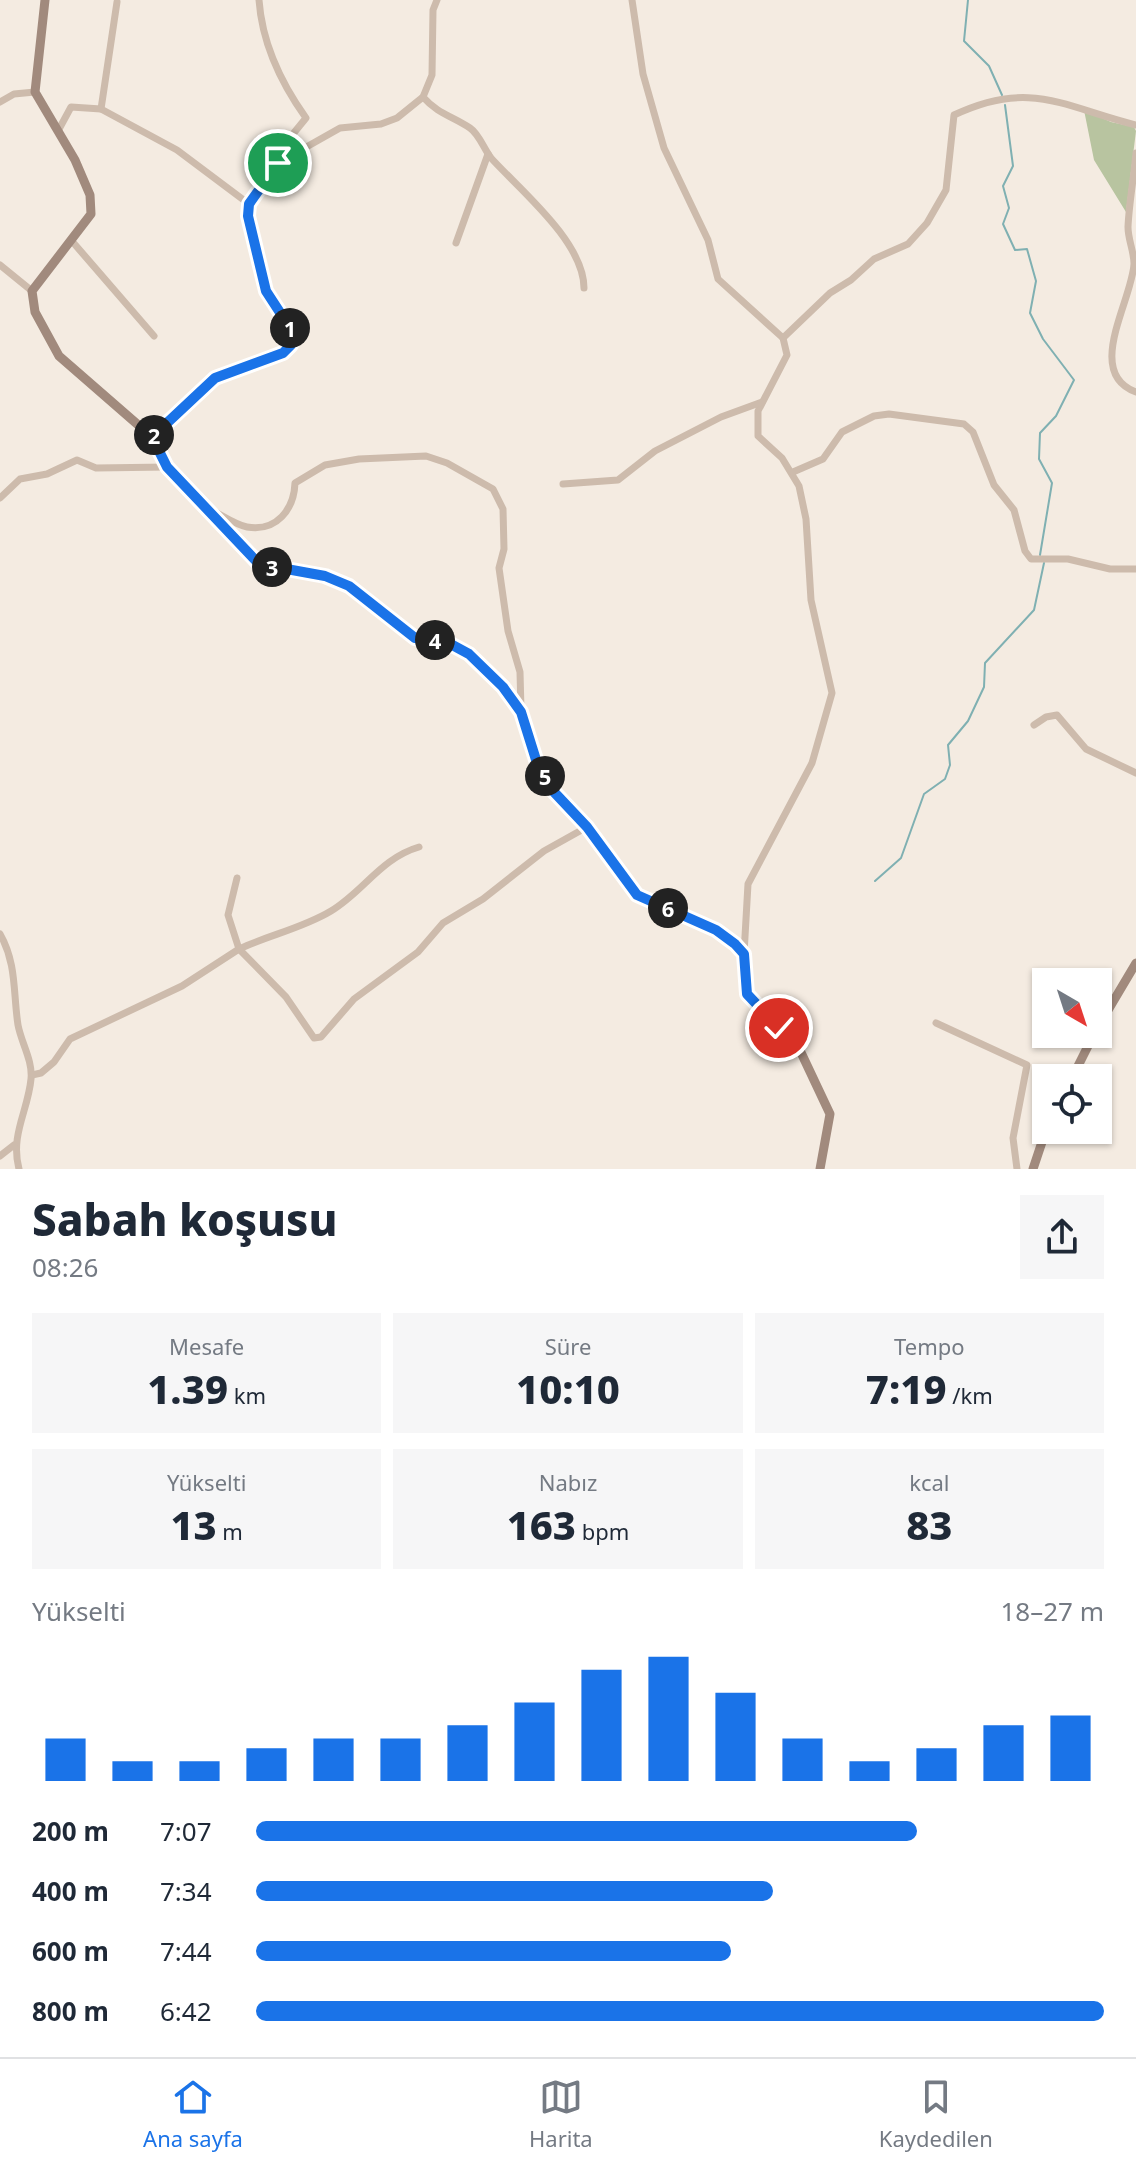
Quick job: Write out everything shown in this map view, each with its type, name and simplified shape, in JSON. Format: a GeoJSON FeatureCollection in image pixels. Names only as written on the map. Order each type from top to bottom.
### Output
{"type":"FeatureCollection","features":[{"type":"Feature","properties":{"kind":"street"},"geometry":{"type":"LineString","coordinates":[[32,291],[91,214],[90,195],[35,92],[45,0]]}},
{"type":"Feature","properties":{"kind":"street"},"geometry":{"type":"LineString","coordinates":[[152,437],[215,378],[283,353],[291,345],[292,331],[266,291],[248,216],[249,204],[278,163],[284,145],[306,118],[285,89],[257,16],[259,0]]}},
{"type":"Feature","properties":{"kind":"street"},"geometry":{"type":"LineString","coordinates":[[278,163],[340,128],[381,124],[397,118],[423,97],[432,75],[433,10],[437,0]]}},
{"type":"Feature","properties":{"kind":"street"},"geometry":{"type":"LineString","coordinates":[[632,0],[643,74],[664,148],[708,240],[718,279],[783,338],[787,355],[762,402],[757,419],[758,436],[793,472],[804,504],[811,600],[831,677],[831,701],[812,763],[748,884],[744,954],[747,994],[758,1009],[797,1044],[830,1114],[820,1169]]}},
{"type":"Feature","properties":{"kind":"street"},"geometry":{"type":"LineString","coordinates":[[101,109],[117,2]]}},
{"type":"Feature","properties":{"kind":"street"},"geometry":{"type":"LineString","coordinates":[[0,102],[14,94],[35,92]]}},
{"type":"Feature","properties":{"kind":"street"},"geometry":{"type":"LineString","coordinates":[[783,338],[830,293],[851,280],[874,259],[908,244],[927,223],[946,190],[954,115],[1030,95],[1083,107],[1136,125]]}},
{"type":"Feature","properties":{"kind":"street"},"geometry":{"type":"LineString","coordinates":[[423,97],[437,113],[472,129],[488,154],[561,233],[584,276],[584,288]]}},
{"type":"Feature","properties":{"kind":"street"},"geometry":{"type":"LineString","coordinates":[[58,131],[71,107],[101,109],[177,150],[249,204]]}},
{"type":"Feature","properties":{"kind":"street"},"geometry":{"type":"LineString","coordinates":[[1136,153],[1133,213],[1128,229],[1134,265],[1113,351],[1114,377],[1136,392]]}},
{"type":"Feature","properties":{"kind":"street"},"geometry":{"type":"LineString","coordinates":[[456,243],[488,154]]}},
{"type":"Feature","properties":{"kind":"street"},"geometry":{"type":"LineString","coordinates":[[71,240],[154,336]]}},
{"type":"Feature","properties":{"kind":"street"},"geometry":{"type":"LineString","coordinates":[[0,265],[32,291],[35,312],[59,356],[152,437],[167,467],[259,564],[325,576],[349,586],[415,638],[445,641],[469,654],[503,687],[521,712]]}},
{"type":"Feature","properties":{"kind":"street"},"geometry":{"type":"LineString","coordinates":[[563,484],[618,480],[655,451],[721,417],[762,402]]}},
{"type":"Feature","properties":{"kind":"street"},"geometry":{"type":"LineString","coordinates":[[793,472],[823,459],[842,432],[874,416],[889,414],[964,424],[973,432],[994,485],[1014,510],[1031,559],[1068,559],[1110,569],[1136,569]]}},
{"type":"Feature","properties":{"kind":"street"},"geometry":{"type":"LineString","coordinates":[[207,507],[245,527],[261,527],[284,517],[293,503],[295,483],[315,469],[359,459],[426,456],[447,463],[493,489],[503,509],[504,549],[499,568],[508,631],[520,672],[521,712],[537,763],[548,782],[587,827],[637,895],[716,930],[744,954]]}},
{"type":"Feature","properties":{"kind":"street"},"geometry":{"type":"LineString","coordinates":[[0,498],[20,479],[47,474],[77,460],[96,468],[167,467]]}},
{"type":"Feature","properties":{"kind":"street"},"geometry":{"type":"LineString","coordinates":[[1034,725],[1046,717],[1057,715],[1086,749],[1136,773]]}},
{"type":"Feature","properties":{"kind":"street"},"geometry":{"type":"LineString","coordinates":[[237,878],[228,915],[239,949],[286,997],[314,1038],[321,1037],[354,999],[418,952],[443,923],[483,899],[544,851],[587,827]]}},
{"type":"Feature","properties":{"kind":"street"},"geometry":{"type":"LineString","coordinates":[[32,1075],[41,1073],[54,1062],[70,1039],[182,986],[239,949],[326,914],[349,899],[390,860],[419,847]]}},
{"type":"Feature","properties":{"kind":"street"},"geometry":{"type":"LineString","coordinates":[[0,934],[8,948],[16,983],[18,1024],[32,1075],[14,1145],[19,1169]]}},
{"type":"Feature","properties":{"kind":"street"},"geometry":{"type":"LineString","coordinates":[[1112,1003],[1136,963]]}},
{"type":"Feature","properties":{"kind":"street"},"geometry":{"type":"LineString","coordinates":[[936,1023],[1027,1065],[1013,1138],[1017,1169]]}},
{"type":"Feature","properties":{"kind":"street"},"geometry":{"type":"LineString","coordinates":[[1033,1169],[1041,1144]]}},
{"type":"Feature","properties":{"kind":"street"},"geometry":{"type":"LineString","coordinates":[[0,1156],[14,1145]]}},
{"type":"Feature","properties":{"kind":"green space"},"geometry":{"type":"Polygon","coordinates":[[[1084,110],[1111,122],[1134,127],[1136,131],[1126,212],[1094,160],[1084,110]]]}},
{"type":"Feature","properties":{"kind":"waterway"},"geometry":{"type":"LineString","coordinates":[[968,0],[964,41],[989,66],[1002,95]]}},
{"type":"Feature","properties":{"kind":"waterway"},"geometry":{"type":"LineString","coordinates":[[1005,105],[1013,166],[1003,186],[1009,208],[1003,224],[1015,250],[1027,249],[1036,281],[1030,313],[1043,339],[1074,380],[1056,416],[1040,433],[1039,459],[1052,483],[1040,555]]}},
{"type":"Feature","properties":{"kind":"waterway"},"geometry":{"type":"LineString","coordinates":[[875,881],[901,858],[924,794],[945,779],[950,765],[948,745],[968,721],[984,687],[985,663],[1034,610],[1044,563]]}},
{"type":"Feature","properties":{"kind":"route"},"geometry":{"type":"LineString","coordinates":[[278,163],[249,204],[248,216],[266,291],[292,331],[291,345],[283,353],[215,378],[176,412],[152,437],[167,467],[259,564],[325,576],[349,586],[415,638],[445,641],[469,654],[503,687],[521,712],[537,763],[554,792],[587,827],[637,895],[684,914],[716,930],[735,944],[744,954],[747,994],[779,1028]]}}]}
